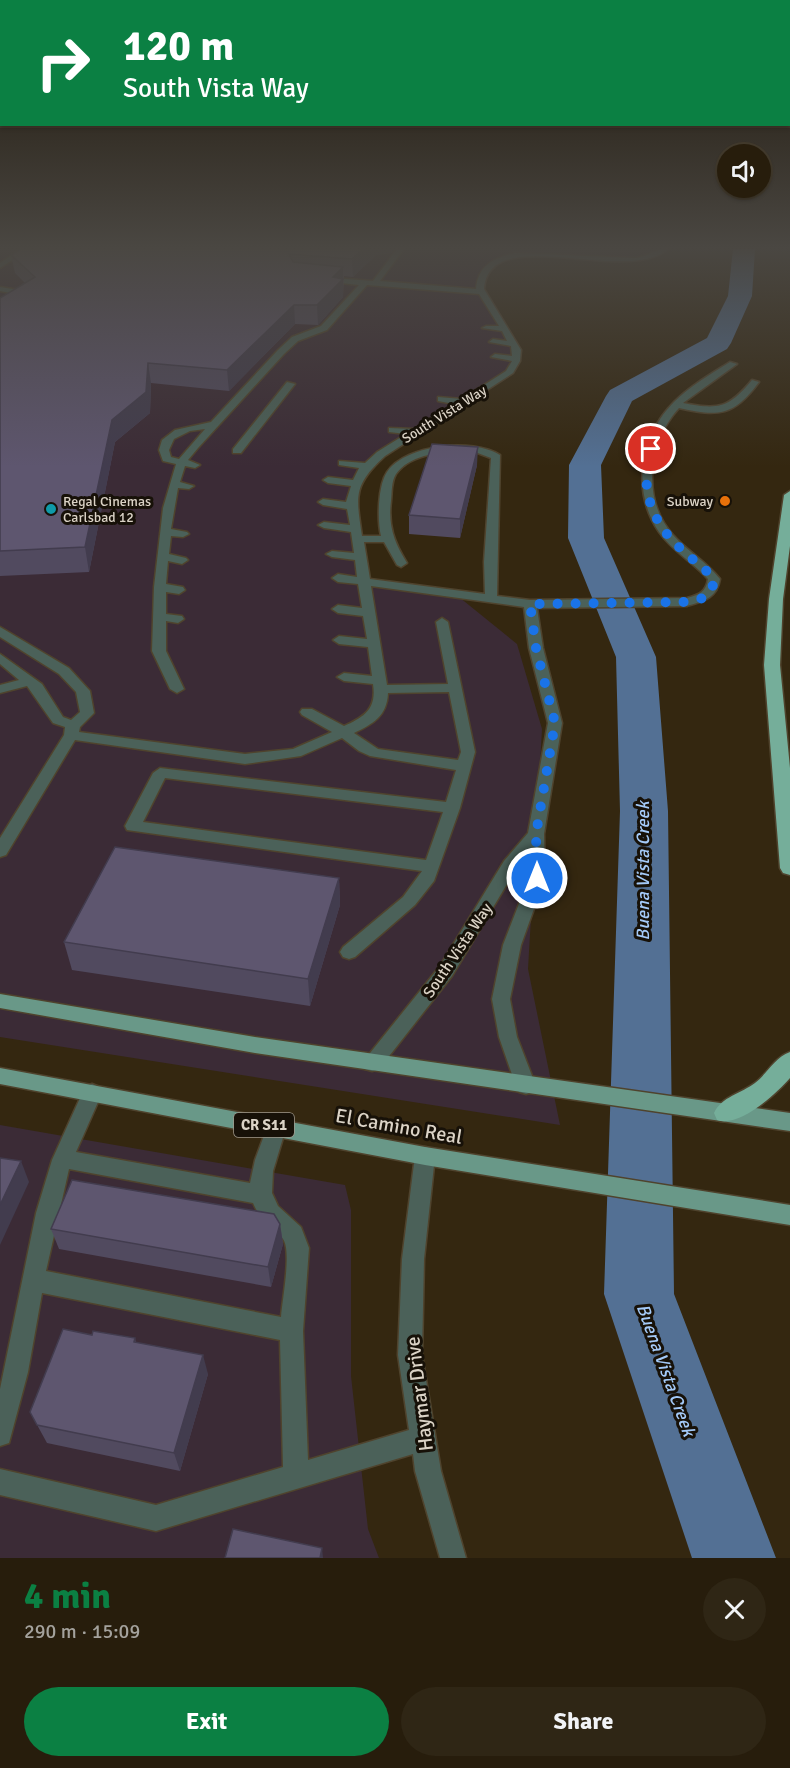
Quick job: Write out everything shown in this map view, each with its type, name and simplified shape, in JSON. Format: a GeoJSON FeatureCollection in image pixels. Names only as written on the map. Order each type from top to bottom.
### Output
{"type":"FeatureCollection","features":[{"type":"Feature","properties":{"kind":"highway"},"geometry":{"type":"LineString","coordinates":[[790,495],[776,599],[772,665],[790,868]]}},
{"type":"Feature","properties":{"kind":"highway"},"geometry":{"type":"LineString","coordinates":[[726,1113],[764,1090],[790,1062]]}},
{"type":"Feature","properties":{"kind":"main road"},"geometry":{"type":"LineString","coordinates":[[0,1001],[372,1063],[526,1086],[580,1090],[790,1122]]}},
{"type":"Feature","properties":{"kind":"main road","name":"El Camino Real"},"geometry":{"type":"LineString","coordinates":[[0,1076],[425,1156],[790,1215]]}},
{"type":"Feature","properties":{"kind":"street"},"geometry":{"type":"LineString","coordinates":[[177,689],[159,651],[160,588],[168,508],[181,463],[280,352],[295,339],[324,328],[330,322]]}},
{"type":"Feature","properties":{"kind":"street"},"geometry":{"type":"LineString","coordinates":[[497,322],[516,350],[516,359],[509,373],[498,372]]}},
{"type":"Feature","properties":{"kind":"street"},"geometry":{"type":"LineString","coordinates":[[324,328],[336,329]]}},
{"type":"Feature","properties":{"kind":"street"},"geometry":{"type":"LineString","coordinates":[[486,328],[504,329]]}},
{"type":"Feature","properties":{"kind":"street"},"geometry":{"type":"LineString","coordinates":[[295,339],[313,340]]}},
{"type":"Feature","properties":{"kind":"street"},"geometry":{"type":"LineString","coordinates":[[493,342],[513,344]]}},
{"type":"Feature","properties":{"kind":"street"},"geometry":{"type":"LineString","coordinates":[[280,352],[293,353]]}},
{"type":"Feature","properties":{"kind":"street"},"geometry":{"type":"LineString","coordinates":[[495,357],[516,359]]}},
{"type":"Feature","properties":{"kind":"street"},"geometry":{"type":"LineString","coordinates":[[338,578],[530,604],[687,602],[705,598],[713,589],[714,579],[678,547],[659,524],[646,492],[646,464],[656,434],[671,411],[704,382],[733,364]]}},
{"type":"Feature","properties":{"kind":"street"},"geometry":{"type":"LineString","coordinates":[[268,366],[281,367]]}},
{"type":"Feature","properties":{"kind":"street","name":"South Vista Way"},"geometry":{"type":"LineString","coordinates":[[364,469],[398,443],[509,373]]}},
{"type":"Feature","properties":{"kind":"street"},"geometry":{"type":"LineString","coordinates":[[253,381],[264,381]]}},
{"type":"Feature","properties":{"kind":"street"},"geometry":{"type":"LineString","coordinates":[[678,405],[702,410],[729,406],[739,401],[755,382]]}},
{"type":"Feature","properties":{"kind":"street"},"geometry":{"type":"LineString","coordinates":[[237,451],[290,384]]}},
{"type":"Feature","properties":{"kind":"street"},"geometry":{"type":"LineString","coordinates":[[470,384],[489,386]]}},
{"type":"Feature","properties":{"kind":"street"},"geometry":{"type":"LineString","coordinates":[[278,398],[289,399]]}},
{"type":"Feature","properties":{"kind":"street"},"geometry":{"type":"LineString","coordinates":[[441,399],[464,402]]}},
{"type":"Feature","properties":{"kind":"street"},"geometry":{"type":"LineString","coordinates":[[423,413],[442,415]]}},
{"type":"Feature","properties":{"kind":"street"},"geometry":{"type":"LineString","coordinates":[[265,415],[279,416]]}},
{"type":"Feature","properties":{"kind":"street"},"geometry":{"type":"LineString","coordinates":[[195,465],[167,459],[163,453],[164,445],[171,436],[195,427],[214,425]]}},
{"type":"Feature","properties":{"kind":"street"},"geometry":{"type":"LineString","coordinates":[[392,430],[415,432]]}},
{"type":"Feature","properties":{"kind":"street"},"geometry":{"type":"LineString","coordinates":[[252,431],[264,432]]}},
{"type":"Feature","properties":{"kind":"street"},"geometry":{"type":"LineString","coordinates":[[371,444],[398,443],[425,454]]}},
{"type":"Feature","properties":{"kind":"street"},"geometry":{"type":"LineString","coordinates":[[194,446],[209,447]]}},
{"type":"Feature","properties":{"kind":"street"},"geometry":{"type":"LineString","coordinates":[[401,563],[386,539],[383,519],[388,477],[401,463],[434,450],[471,448],[487,451],[496,457],[490,561],[491,598]]}},
{"type":"Feature","properties":{"kind":"street"},"geometry":{"type":"LineString","coordinates":[[343,463],[388,477]]}},
{"type":"Feature","properties":{"kind":"street"},"geometry":{"type":"LineString","coordinates":[[0,658],[37,687],[58,720],[72,730],[244,759],[296,753],[345,733],[372,717],[381,705],[380,685],[351,499],[364,469]]}},
{"type":"Feature","properties":{"kind":"street"},"geometry":{"type":"LineString","coordinates":[[328,480],[357,483]]}},
{"type":"Feature","properties":{"kind":"street"},"geometry":{"type":"LineString","coordinates":[[174,484],[189,486]]}},
{"type":"Feature","properties":{"kind":"street"},"geometry":{"type":"LineString","coordinates":[[323,502],[352,506]]}},
{"type":"Feature","properties":{"kind":"street"},"geometry":{"type":"LineString","coordinates":[[168,508],[184,509]]}},
{"type":"Feature","properties":{"kind":"street"},"geometry":{"type":"LineString","coordinates":[[324,525],[386,539]]}},
{"type":"Feature","properties":{"kind":"street"},"geometry":{"type":"LineString","coordinates":[[167,532],[183,534]]}},
{"type":"Feature","properties":{"kind":"street"},"geometry":{"type":"LineString","coordinates":[[332,554],[360,557]]}},
{"type":"Feature","properties":{"kind":"street"},"geometry":{"type":"LineString","coordinates":[[164,557],[182,560]]}},
{"type":"Feature","properties":{"kind":"street"},"geometry":{"type":"LineString","coordinates":[[160,588],[179,590]]}},
{"type":"Feature","properties":{"kind":"street"},"geometry":{"type":"LineString","coordinates":[[526,1086],[508,1037],[501,999],[512,945],[537,878],[536,834],[555,723],[536,648],[530,604]]}},
{"type":"Feature","properties":{"kind":"street"},"geometry":{"type":"LineString","coordinates":[[338,609],[369,613]]}},
{"type":"Feature","properties":{"kind":"street"},"geometry":{"type":"LineString","coordinates":[[161,617],[178,619]]}},
{"type":"Feature","properties":{"kind":"street"},"geometry":{"type":"LineString","coordinates":[[349,952],[409,901],[428,877],[452,808],[468,752],[442,622]]}},
{"type":"Feature","properties":{"kind":"street"},"geometry":{"type":"LineString","coordinates":[[0,631],[64,671],[83,691],[87,713],[72,730],[0,851]]}},
{"type":"Feature","properties":{"kind":"street"},"geometry":{"type":"LineString","coordinates":[[339,640],[374,644]]}},
{"type":"Feature","properties":{"kind":"street"},"geometry":{"type":"LineString","coordinates":[[159,651],[176,652]]}},
{"type":"Feature","properties":{"kind":"street"},"geometry":{"type":"LineString","coordinates":[[344,676],[380,685],[455,688]]}},
{"type":"Feature","properties":{"kind":"street"},"geometry":{"type":"LineString","coordinates":[[0,689],[30,681]]}},
{"type":"Feature","properties":{"kind":"street"},"geometry":{"type":"LineString","coordinates":[[307,712],[375,753],[464,766]]}},
{"type":"Feature","properties":{"kind":"street"},"geometry":{"type":"LineString","coordinates":[[432,867],[133,826],[160,773],[452,808]]}},
{"type":"Feature","properties":{"kind":"street","name":"South Vista Way"},"geometry":{"type":"LineString","coordinates":[[372,1063],[446,971],[510,865],[536,834]]}},
{"type":"Feature","properties":{"kind":"street"},"geometry":{"type":"LineString","coordinates":[[0,1434],[10,1403],[55,1180],[92,1093]]}},
{"type":"Feature","properties":{"kind":"street"},"geometry":{"type":"LineString","coordinates":[[276,1128],[261,1176],[262,1195],[270,1213],[287,1225],[296,1236],[298,1248],[291,1331],[296,1477]]}},
{"type":"Feature","properties":{"kind":"street","name":"Haymar Drive"},"geometry":{"type":"LineString","coordinates":[[425,1156],[413,1259],[410,1355],[428,1471],[453,1558]]}},
{"type":"Feature","properties":{"kind":"street"},"geometry":{"type":"LineString","coordinates":[[64,1159],[262,1195]]}},
{"type":"Feature","properties":{"kind":"street"},"geometry":{"type":"LineString","coordinates":[[33,1280],[291,1331]]}},
{"type":"Feature","properties":{"kind":"street"},"geometry":{"type":"LineString","coordinates":[[0,1482],[156,1518],[423,1438]]}},
{"type":"Feature","properties":{"kind":"shaded area"},"geometry":{"type":"Polygon","coordinates":[[[0,322],[501,322],[512,340],[514,367],[379,456],[351,492],[364,581],[454,593],[517,644],[542,729],[528,969],[560,1125],[0,1037],[0,322]]]}},
{"type":"Feature","properties":{"kind":"shaded area"},"geometry":{"type":"Polygon","coordinates":[[[0,1125],[345,1185],[351,1210],[351,1376],[368,1529],[379,1558],[0,1558],[0,1125]]]}},
{"type":"Feature","properties":{"kind":"building"},"geometry":{"type":"Polygon","coordinates":[[[0,322],[277,322],[227,370],[148,363],[146,392],[112,420],[85,547],[0,551],[0,322]]]}},
{"type":"Feature","properties":{"kind":"building"},"geometry":{"type":"Polygon","coordinates":[[[432,444],[478,447],[460,519],[409,515],[432,444]]]}},
{"type":"Feature","properties":{"kind":"building"},"geometry":{"type":"Polygon","coordinates":[[[115,847],[339,878],[308,979],[64,942],[115,847]]]}},
{"type":"Feature","properties":{"kind":"building"},"geometry":{"type":"Polygon","coordinates":[[[0,1158],[21,1161],[0,1205],[0,1158]]]}},
{"type":"Feature","properties":{"kind":"building"},"geometry":{"type":"Polygon","coordinates":[[[72,1180],[274,1214],[280,1224],[268,1267],[51,1229],[72,1180]]]}},
{"type":"Feature","properties":{"kind":"building"},"geometry":{"type":"Polygon","coordinates":[[[63,1329],[92,1335],[93,1331],[135,1338],[134,1342],[203,1355],[174,1453],[37,1425],[30,1412],[63,1329]]]}},
{"type":"Feature","properties":{"kind":"building"},"geometry":{"type":"Polygon","coordinates":[[[233,1529],[322,1548],[320,1558],[225,1558],[233,1529]]]}},
{"type":"Feature","properties":{"kind":"waterway","name":"Buena Vista Creek"},"geometry":{"type":"LineString","coordinates":[[728,322],[718,343],[620,396],[585,465],[586,538],[636,657],[644,811],[639,1294],[734,1558]]}},
{"type":"Feature","properties":{"kind":"place","name":"Subway"},"geometry":{"type":"Point","coordinates":[725,501]}},
{"type":"Feature","properties":{"kind":"place","name":"Regal Cinemas Carlsbad 12"},"geometry":{"type":"Point","coordinates":[51,509]}},
{"type":"Feature","properties":{"kind":"route"},"geometry":{"type":"LineString","coordinates":[[537,878],[536,834],[555,723],[536,648],[530,604],[687,602],[705,598],[713,589],[714,579],[678,547],[659,524],[646,492],[646,464],[651,449]]}}]}
